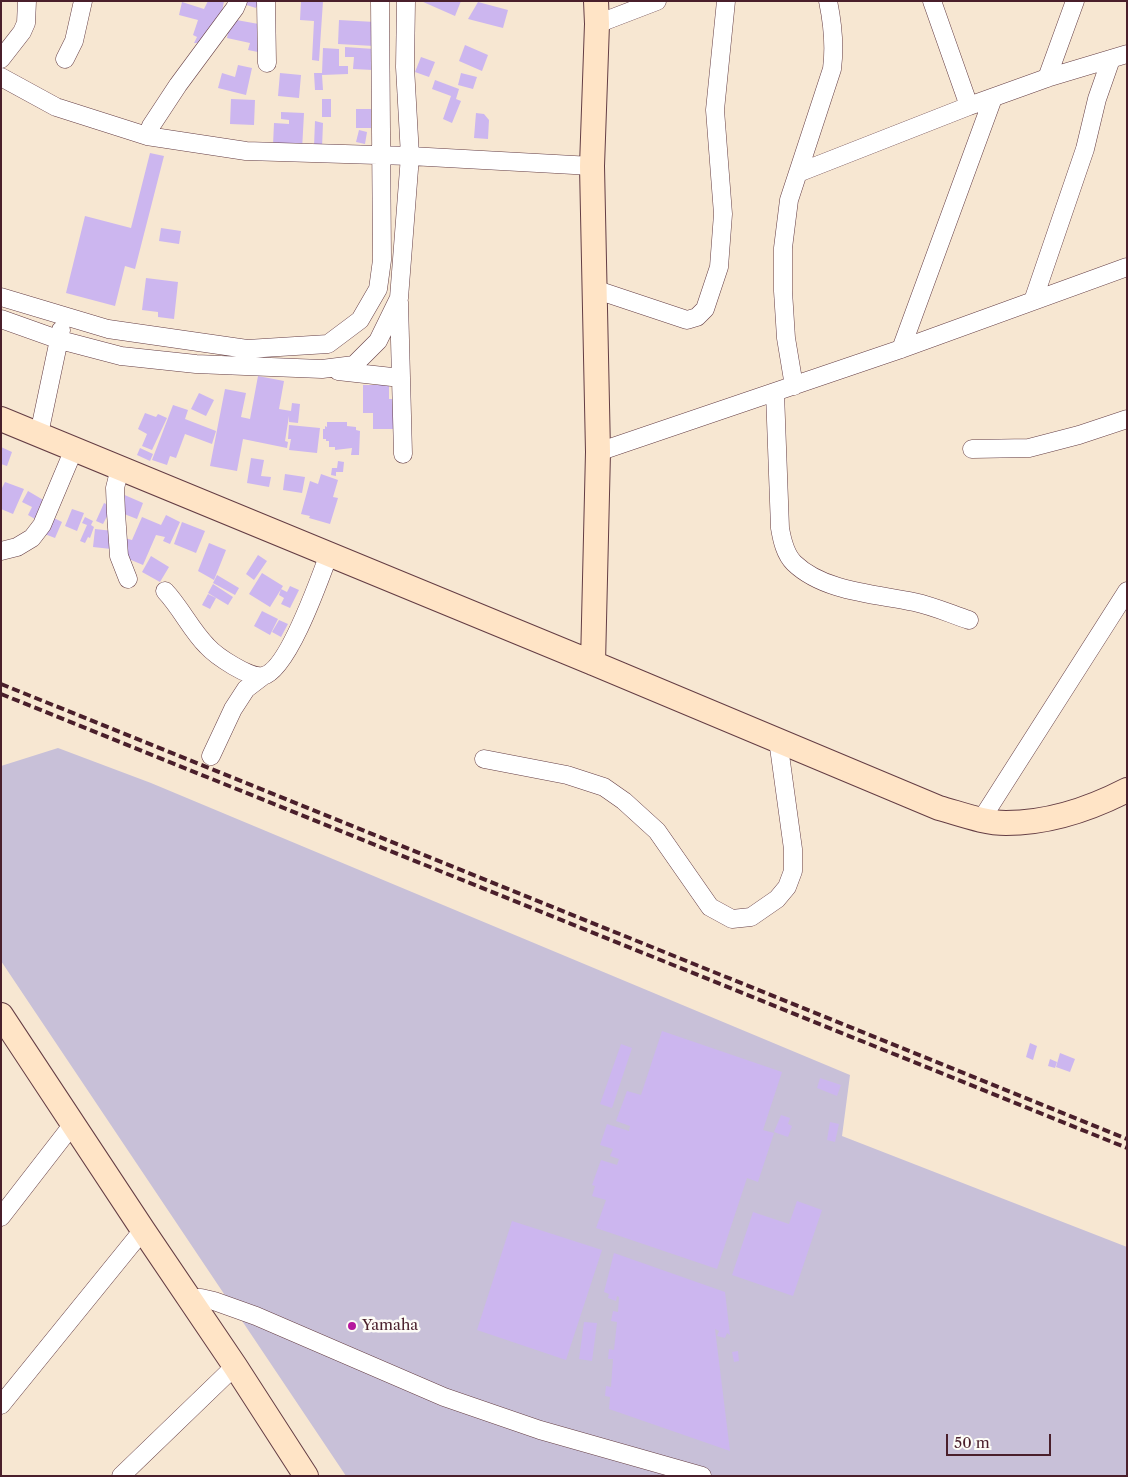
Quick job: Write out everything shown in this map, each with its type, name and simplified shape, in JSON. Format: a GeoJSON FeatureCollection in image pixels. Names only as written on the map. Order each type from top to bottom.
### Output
{"type":"FeatureCollection","features":[{"type":"Feature","properties":{"kind":"street"},"geometry":{"type":"LineString","coordinates":[[1,59],[22,32],[26,23],[27,1]]}},
{"type":"Feature","properties":{"kind":"street"},"geometry":{"type":"LineString","coordinates":[[65,59],[74,41],[83,1]]}},
{"type":"Feature","properties":{"kind":"street"},"geometry":{"type":"LineString","coordinates":[[147,136],[151,126],[178,85],[235,8],[238,1]]}},
{"type":"Feature","properties":{"kind":"street"},"geometry":{"type":"LineString","coordinates":[[266,1],[267,63]]}},
{"type":"Feature","properties":{"kind":"street"},"geometry":{"type":"LineString","coordinates":[[1,296],[108,329],[247,348],[328,344],[360,320],[378,288],[382,260],[380,1]]}},
{"type":"Feature","properties":{"kind":"street"},"geometry":{"type":"LineString","coordinates":[[403,454],[399,298],[410,156],[405,67],[406,1]]}},
{"type":"Feature","properties":{"kind":"street"},"geometry":{"type":"LineString","coordinates":[[593,663],[598,452],[592,166],[596,12],[657,1]]}},
{"type":"Feature","properties":{"kind":"street"},"geometry":{"type":"LineString","coordinates":[[594,289],[687,320],[697,317],[705,309],[719,267],[723,214],[715,110],[726,1]]}},
{"type":"Feature","properties":{"kind":"street"},"geometry":{"type":"LineString","coordinates":[[794,386],[786,338],[783,248],[789,200],[832,69],[834,49],[833,24],[828,1]]}},
{"type":"Feature","properties":{"kind":"street"},"geometry":{"type":"LineString","coordinates":[[932,1],[969,106]]}},
{"type":"Feature","properties":{"kind":"street"},"geometry":{"type":"LineString","coordinates":[[1047,78],[1075,1]]}},
{"type":"Feature","properties":{"kind":"street"},"geometry":{"type":"LineString","coordinates":[[798,173],[969,106],[1047,78],[1119,57]]}},
{"type":"Feature","properties":{"kind":"street"},"geometry":{"type":"LineString","coordinates":[[1033,301],[1085,149],[1097,99],[1119,57]]}},
{"type":"Feature","properties":{"kind":"street"},"geometry":{"type":"LineString","coordinates":[[1,77],[56,107],[147,136],[246,151],[382,154],[592,166]]}},
{"type":"Feature","properties":{"kind":"street"},"geometry":{"type":"LineString","coordinates":[[901,349],[993,98]]}},
{"type":"Feature","properties":{"kind":"street"},"geometry":{"type":"LineString","coordinates":[[598,452],[901,349],[1127,267]]}},
{"type":"Feature","properties":{"kind":"street"},"geometry":{"type":"LineString","coordinates":[[322,369],[354,364],[378,341],[399,298]]}},
{"type":"Feature","properties":{"kind":"street"},"geometry":{"type":"LineString","coordinates":[[39,434],[64,316]]}},
{"type":"Feature","properties":{"kind":"street"},"geometry":{"type":"LineString","coordinates":[[1,319],[60,340],[121,356],[196,364],[322,369],[401,378]]}},
{"type":"Feature","properties":{"kind":"street"},"geometry":{"type":"LineString","coordinates":[[246,366],[247,348]]}},
{"type":"Feature","properties":{"kind":"street"},"geometry":{"type":"LineString","coordinates":[[775,392],[780,528],[783,544],[794,562],[814,577],[846,590],[915,602],[969,620]]}},
{"type":"Feature","properties":{"kind":"street"},"geometry":{"type":"LineString","coordinates":[[1,419],[939,808],[981,820],[1005,823],[1060,816],[1104,802],[1127,790]]}},
{"type":"Feature","properties":{"kind":"street"},"geometry":{"type":"LineString","coordinates":[[972,449],[1029,448],[1079,435],[1127,419]]}},
{"type":"Feature","properties":{"kind":"street"},"geometry":{"type":"LineString","coordinates":[[1,551],[18,547],[32,538],[42,526],[74,449]]}},
{"type":"Feature","properties":{"kind":"street"},"geometry":{"type":"LineString","coordinates":[[120,468],[116,488],[119,556],[128,579]]}},
{"type":"Feature","properties":{"kind":"street"},"geometry":{"type":"LineString","coordinates":[[210,756],[233,709],[246,689],[276,668],[292,644],[329,554]]}},
{"type":"Feature","properties":{"kind":"street"},"geometry":{"type":"LineString","coordinates":[[981,820],[1127,591]]}},
{"type":"Feature","properties":{"kind":"street"},"geometry":{"type":"LineString","coordinates":[[165,592],[207,647],[240,669],[251,674],[263,676]]}},
{"type":"Feature","properties":{"kind":"street"},"geometry":{"type":"LineString","coordinates":[[484,760],[567,775],[604,787],[624,801],[657,831],[710,907],[732,919],[751,916],[776,899],[787,887],[793,871],[793,848],[778,740]]}},
{"type":"Feature","properties":{"kind":"street"},"geometry":{"type":"LineString","coordinates":[[1,1015],[306,1476]]}},
{"type":"Feature","properties":{"kind":"street"},"geometry":{"type":"LineString","coordinates":[[1,1217],[73,1124]]}},
{"type":"Feature","properties":{"kind":"street"},"geometry":{"type":"LineString","coordinates":[[1,1405],[143,1230]]}},
{"type":"Feature","properties":{"kind":"street"},"geometry":{"type":"LineString","coordinates":[[190,1298],[214,1301],[256,1316],[444,1397],[540,1430],[702,1476]]}},
{"type":"Feature","properties":{"kind":"street"},"geometry":{"type":"LineString","coordinates":[[121,1476],[235,1366]]}},
{"type":"Feature","properties":{"kind":"shaded area"},"geometry":{"type":"Polygon","coordinates":[[[58,748],[151,783],[850,1075],[842,1136],[1127,1247],[1127,1476],[346,1476],[1,961],[1,766],[58,748]]]}},
{"type":"Feature","properties":{"kind":"building"},"geometry":{"type":"Polygon","coordinates":[[[208,1],[224,1],[222,12],[199,43],[194,43],[197,37],[193,35],[198,20],[179,15],[182,2],[204,9],[208,1]]]}},
{"type":"Feature","properties":{"kind":"building"},"geometry":{"type":"Polygon","coordinates":[[[240,1],[259,1],[256,8],[240,3],[240,1]]]}},
{"type":"Feature","properties":{"kind":"building"},"geometry":{"type":"Polygon","coordinates":[[[301,1],[323,1],[319,61],[312,60],[314,21],[300,20],[301,1]]]}},
{"type":"Feature","properties":{"kind":"building"},"geometry":{"type":"Polygon","coordinates":[[[421,1],[461,1],[455,16],[421,1]]]}},
{"type":"Feature","properties":{"kind":"building"},"geometry":{"type":"Polygon","coordinates":[[[478,2],[508,10],[503,28],[468,19],[478,2]]]}},
{"type":"Feature","properties":{"kind":"building"},"geometry":{"type":"Polygon","coordinates":[[[231,19],[264,25],[258,52],[248,50],[250,43],[227,38],[231,19]]]}},
{"type":"Feature","properties":{"kind":"building"},"geometry":{"type":"Polygon","coordinates":[[[339,20],[375,22],[374,46],[338,44],[339,20]]]}},
{"type":"Feature","properties":{"kind":"building"},"geometry":{"type":"Polygon","coordinates":[[[465,45],[488,55],[482,71],[459,61],[465,45]]]}},
{"type":"Feature","properties":{"kind":"building"},"geometry":{"type":"Polygon","coordinates":[[[345,47],[374,49],[373,70],[353,69],[354,57],[345,57],[345,47]]]}},
{"type":"Feature","properties":{"kind":"building"},"geometry":{"type":"Polygon","coordinates":[[[323,48],[339,49],[339,66],[348,66],[348,74],[322,75],[323,90],[315,90],[314,73],[322,73],[323,48]]]}},
{"type":"Feature","properties":{"kind":"building"},"geometry":{"type":"Polygon","coordinates":[[[421,57],[435,62],[429,77],[415,72],[421,57]]]}},
{"type":"Feature","properties":{"kind":"building"},"geometry":{"type":"Polygon","coordinates":[[[238,65],[252,68],[246,95],[218,88],[222,73],[235,77],[238,65]]]}},
{"type":"Feature","properties":{"kind":"building"},"geometry":{"type":"Polygon","coordinates":[[[280,73],[301,75],[299,98],[278,96],[280,73]]]}},
{"type":"Feature","properties":{"kind":"building"},"geometry":{"type":"Polygon","coordinates":[[[461,73],[477,77],[473,89],[458,85],[461,73]]]}},
{"type":"Feature","properties":{"kind":"building"},"geometry":{"type":"Polygon","coordinates":[[[435,80],[459,89],[456,99],[461,101],[452,123],[443,119],[451,96],[432,89],[435,80]]]}},
{"type":"Feature","properties":{"kind":"building"},"geometry":{"type":"Polygon","coordinates":[[[231,99],[255,100],[254,125],[230,124],[231,99]]]}},
{"type":"Feature","properties":{"kind":"building"},"geometry":{"type":"Polygon","coordinates":[[[322,99],[331,99],[331,117],[322,117],[322,99]]]}},
{"type":"Feature","properties":{"kind":"building"},"geometry":{"type":"Polygon","coordinates":[[[356,109],[371,109],[371,128],[356,128],[356,109]]]}},
{"type":"Feature","properties":{"kind":"building"},"geometry":{"type":"Polygon","coordinates":[[[281,112],[304,113],[302,150],[273,145],[274,123],[289,124],[289,120],[281,119],[281,112]]]}},
{"type":"Feature","properties":{"kind":"building"},"geometry":{"type":"Polygon","coordinates":[[[476,113],[484,114],[489,120],[488,139],[474,138],[476,113]]]}},
{"type":"Feature","properties":{"kind":"building"},"geometry":{"type":"Polygon","coordinates":[[[315,121],[323,123],[322,148],[314,147],[315,121]]]}},
{"type":"Feature","properties":{"kind":"building"},"geometry":{"type":"Polygon","coordinates":[[[359,130],[367,132],[365,144],[356,142],[359,130]]]}},
{"type":"Feature","properties":{"kind":"building"},"geometry":{"type":"Polygon","coordinates":[[[150,153],[164,156],[135,269],[125,266],[115,306],[66,293],[85,216],[131,228],[150,153]]]}},
{"type":"Feature","properties":{"kind":"building"},"geometry":{"type":"Polygon","coordinates":[[[161,228],[181,231],[179,244],[159,241],[161,228]]]}},
{"type":"Feature","properties":{"kind":"building"},"geometry":{"type":"Polygon","coordinates":[[[146,278],[178,282],[174,319],[158,317],[158,312],[142,310],[146,278]]]}},
{"type":"Feature","properties":{"kind":"building"},"geometry":{"type":"Polygon","coordinates":[[[258,376],[284,381],[279,409],[291,411],[292,403],[300,404],[298,423],[289,422],[289,416],[285,441],[288,442],[287,448],[243,439],[237,471],[210,466],[225,389],[246,393],[241,417],[250,419],[258,376]]]}},
{"type":"Feature","properties":{"kind":"building"},"geometry":{"type":"Polygon","coordinates":[[[363,385],[389,385],[389,399],[397,399],[397,429],[373,429],[373,413],[363,413],[363,385]]]}},
{"type":"Feature","properties":{"kind":"building"},"geometry":{"type":"Polygon","coordinates":[[[199,393],[214,400],[206,416],[191,409],[199,393]]]}},
{"type":"Feature","properties":{"kind":"building"},"geometry":{"type":"Polygon","coordinates":[[[173,405],[188,410],[185,419],[216,431],[212,444],[185,434],[176,458],[170,456],[167,465],[152,460],[173,405]]]}},
{"type":"Feature","properties":{"kind":"building"},"geometry":{"type":"Polygon","coordinates":[[[145,413],[156,417],[158,414],[167,418],[152,450],[142,446],[147,434],[138,429],[145,413]]]}},
{"type":"Feature","properties":{"kind":"building"},"geometry":{"type":"Polygon","coordinates":[[[327,422],[347,422],[347,426],[356,427],[356,430],[360,431],[359,455],[351,455],[352,448],[335,450],[335,447],[329,447],[329,441],[323,439],[323,429],[325,429],[325,426],[327,427],[327,422]]]}},
{"type":"Feature","properties":{"kind":"building"},"geometry":{"type":"Polygon","coordinates":[[[289,425],[320,428],[317,453],[289,450],[291,439],[288,439],[289,425]]]}},
{"type":"Feature","properties":{"kind":"building"},"geometry":{"type":"Polygon","coordinates":[[[1,447],[12,452],[7,466],[1,464],[1,447]]]}},
{"type":"Feature","properties":{"kind":"building"},"geometry":{"type":"Polygon","coordinates":[[[140,448],[153,454],[150,461],[137,455],[140,448]]]}},
{"type":"Feature","properties":{"kind":"building"},"geometry":{"type":"Polygon","coordinates":[[[251,458],[264,460],[261,476],[271,477],[269,487],[247,483],[251,458]]]}},
{"type":"Feature","properties":{"kind":"building"},"geometry":{"type":"Polygon","coordinates":[[[338,461],[344,462],[343,472],[336,472],[336,476],[331,475],[332,468],[337,468],[338,461]]]}},
{"type":"Feature","properties":{"kind":"building"},"geometry":{"type":"Polygon","coordinates":[[[285,474],[305,477],[302,493],[283,490],[285,474]]]}},
{"type":"Feature","properties":{"kind":"building"},"geometry":{"type":"Polygon","coordinates":[[[321,474],[338,480],[333,497],[338,498],[330,524],[301,514],[310,481],[318,484],[321,474]]]}},
{"type":"Feature","properties":{"kind":"building"},"geometry":{"type":"Polygon","coordinates":[[[5,482],[24,489],[13,514],[1,509],[1,490],[5,482]]]}},
{"type":"Feature","properties":{"kind":"building"},"geometry":{"type":"Polygon","coordinates":[[[28,491],[45,501],[35,519],[28,515],[32,507],[22,502],[28,491]]]}},
{"type":"Feature","properties":{"kind":"building"},"geometry":{"type":"Polygon","coordinates":[[[120,493],[143,503],[137,519],[119,512],[120,493]]]}},
{"type":"Feature","properties":{"kind":"building"},"geometry":{"type":"Polygon","coordinates":[[[104,503],[112,507],[103,524],[96,521],[104,503]]]}},
{"type":"Feature","properties":{"kind":"building"},"geometry":{"type":"Polygon","coordinates":[[[72,509],[84,513],[77,531],[65,526],[72,509]]]}},
{"type":"Feature","properties":{"kind":"building"},"geometry":{"type":"Polygon","coordinates":[[[166,515],[180,522],[170,544],[163,541],[165,537],[156,535],[143,565],[124,557],[128,549],[120,546],[120,537],[132,540],[142,517],[161,525],[166,515]]]}},
{"type":"Feature","properties":{"kind":"building"},"geometry":{"type":"Polygon","coordinates":[[[50,516],[62,522],[55,538],[42,533],[50,516]]]}},
{"type":"Feature","properties":{"kind":"building"},"geometry":{"type":"Polygon","coordinates":[[[85,517],[93,521],[91,525],[94,527],[90,538],[88,537],[85,543],[80,541],[87,525],[82,523],[85,517]]]}},
{"type":"Feature","properties":{"kind":"building"},"geometry":{"type":"Polygon","coordinates":[[[182,522],[205,531],[196,553],[174,544],[182,522]]]}},
{"type":"Feature","properties":{"kind":"building"},"geometry":{"type":"Polygon","coordinates":[[[95,529],[113,531],[111,549],[93,547],[95,529]]]}},
{"type":"Feature","properties":{"kind":"building"},"geometry":{"type":"Polygon","coordinates":[[[209,543],[226,550],[214,580],[198,571],[209,543]]]}},
{"type":"Feature","properties":{"kind":"building"},"geometry":{"type":"Polygon","coordinates":[[[258,555],[267,561],[254,580],[246,574],[258,555]]]}},
{"type":"Feature","properties":{"kind":"building"},"geometry":{"type":"Polygon","coordinates":[[[151,556],[169,567],[160,582],[142,572],[151,556]]]}},
{"type":"Feature","properties":{"kind":"building"},"geometry":{"type":"Polygon","coordinates":[[[262,573],[283,586],[270,607],[249,594],[262,573]]]}},
{"type":"Feature","properties":{"kind":"building"},"geometry":{"type":"Polygon","coordinates":[[[217,575],[239,588],[235,595],[213,583],[217,575]]]}},
{"type":"Feature","properties":{"kind":"building"},"geometry":{"type":"Polygon","coordinates":[[[213,584],[233,597],[228,605],[208,593],[213,584]]]}},
{"type":"Feature","properties":{"kind":"building"},"geometry":{"type":"Polygon","coordinates":[[[290,586],[299,590],[290,608],[281,604],[284,598],[279,595],[281,589],[287,592],[290,586]]]}},
{"type":"Feature","properties":{"kind":"building"},"geometry":{"type":"Polygon","coordinates":[[[208,594],[216,598],[210,609],[202,605],[208,594]]]}},
{"type":"Feature","properties":{"kind":"building"},"geometry":{"type":"Polygon","coordinates":[[[262,611],[278,619],[270,635],[254,626],[262,611]]]}},
{"type":"Feature","properties":{"kind":"building"},"geometry":{"type":"Polygon","coordinates":[[[279,620],[288,624],[281,637],[272,632],[279,620]]]}},
{"type":"Feature","properties":{"kind":"building"},"geometry":{"type":"Polygon","coordinates":[[[662,1031],[782,1072],[763,1130],[774,1133],[758,1182],[747,1178],[717,1269],[596,1228],[606,1200],[592,1196],[595,1186],[592,1185],[601,1160],[617,1165],[619,1159],[610,1156],[613,1149],[600,1145],[607,1124],[629,1131],[630,1126],[616,1121],[627,1091],[641,1095],[662,1031]]]}},
{"type":"Feature","properties":{"kind":"building"},"geometry":{"type":"Polygon","coordinates":[[[1030,1043],[1037,1046],[1033,1060],[1026,1057],[1030,1043]]]}},
{"type":"Feature","properties":{"kind":"building"},"geometry":{"type":"Polygon","coordinates":[[[621,1044],[632,1048],[612,1108],[600,1104],[621,1044]]]}},
{"type":"Feature","properties":{"kind":"building"},"geometry":{"type":"Polygon","coordinates":[[[1060,1053],[1075,1059],[1070,1072],[1056,1067],[1060,1053]]]}},
{"type":"Feature","properties":{"kind":"building"},"geometry":{"type":"Polygon","coordinates":[[[1050,1059],[1057,1062],[1055,1068],[1048,1066],[1050,1059]]]}},
{"type":"Feature","properties":{"kind":"building"},"geometry":{"type":"Polygon","coordinates":[[[820,1078],[841,1085],[837,1096],[817,1088],[820,1078]]]}},
{"type":"Feature","properties":{"kind":"building"},"geometry":{"type":"Polygon","coordinates":[[[781,1115],[790,1118],[788,1124],[792,1126],[788,1137],[774,1132],[781,1115]]]}},
{"type":"Feature","properties":{"kind":"building"},"geometry":{"type":"Polygon","coordinates":[[[830,1122],[839,1124],[835,1142],[827,1140],[830,1122]]]}},
{"type":"Feature","properties":{"kind":"building"},"geometry":{"type":"Polygon","coordinates":[[[797,1201],[822,1210],[793,1296],[732,1275],[753,1212],[789,1224],[797,1201]]]}},
{"type":"Feature","properties":{"kind":"building"},"geometry":{"type":"Polygon","coordinates":[[[512,1221],[602,1250],[566,1360],[477,1330],[512,1221]]]}},
{"type":"Feature","properties":{"kind":"building"},"geometry":{"type":"Polygon","coordinates":[[[614,1253],[725,1292],[730,1335],[727,1333],[725,1338],[717,1336],[719,1331],[715,1329],[730,1451],[609,1409],[610,1397],[605,1396],[606,1386],[611,1387],[613,1359],[608,1359],[609,1349],[614,1350],[617,1322],[611,1321],[613,1311],[618,1312],[619,1297],[617,1296],[616,1301],[608,1298],[609,1294],[604,1292],[614,1253]]]}},
{"type":"Feature","properties":{"kind":"building"},"geometry":{"type":"Polygon","coordinates":[[[584,1322],[597,1323],[592,1361],[579,1359],[584,1322]]]}},
{"type":"Feature","properties":{"kind":"building"},"geometry":{"type":"Polygon","coordinates":[[[738,1351],[739,1361],[734,1362],[732,1352],[738,1351]]]}},
{"type":"Feature","properties":{"kind":"railway"},"geometry":{"type":"LineString","coordinates":[[1,684],[1127,1139]]}},
{"type":"Feature","properties":{"kind":"railway"},"geometry":{"type":"LineString","coordinates":[[1,694],[1127,1148]]}},
{"type":"Feature","properties":{"kind":"place","name":"Yamaha"},"geometry":{"type":"Point","coordinates":[352,1326]}}]}
